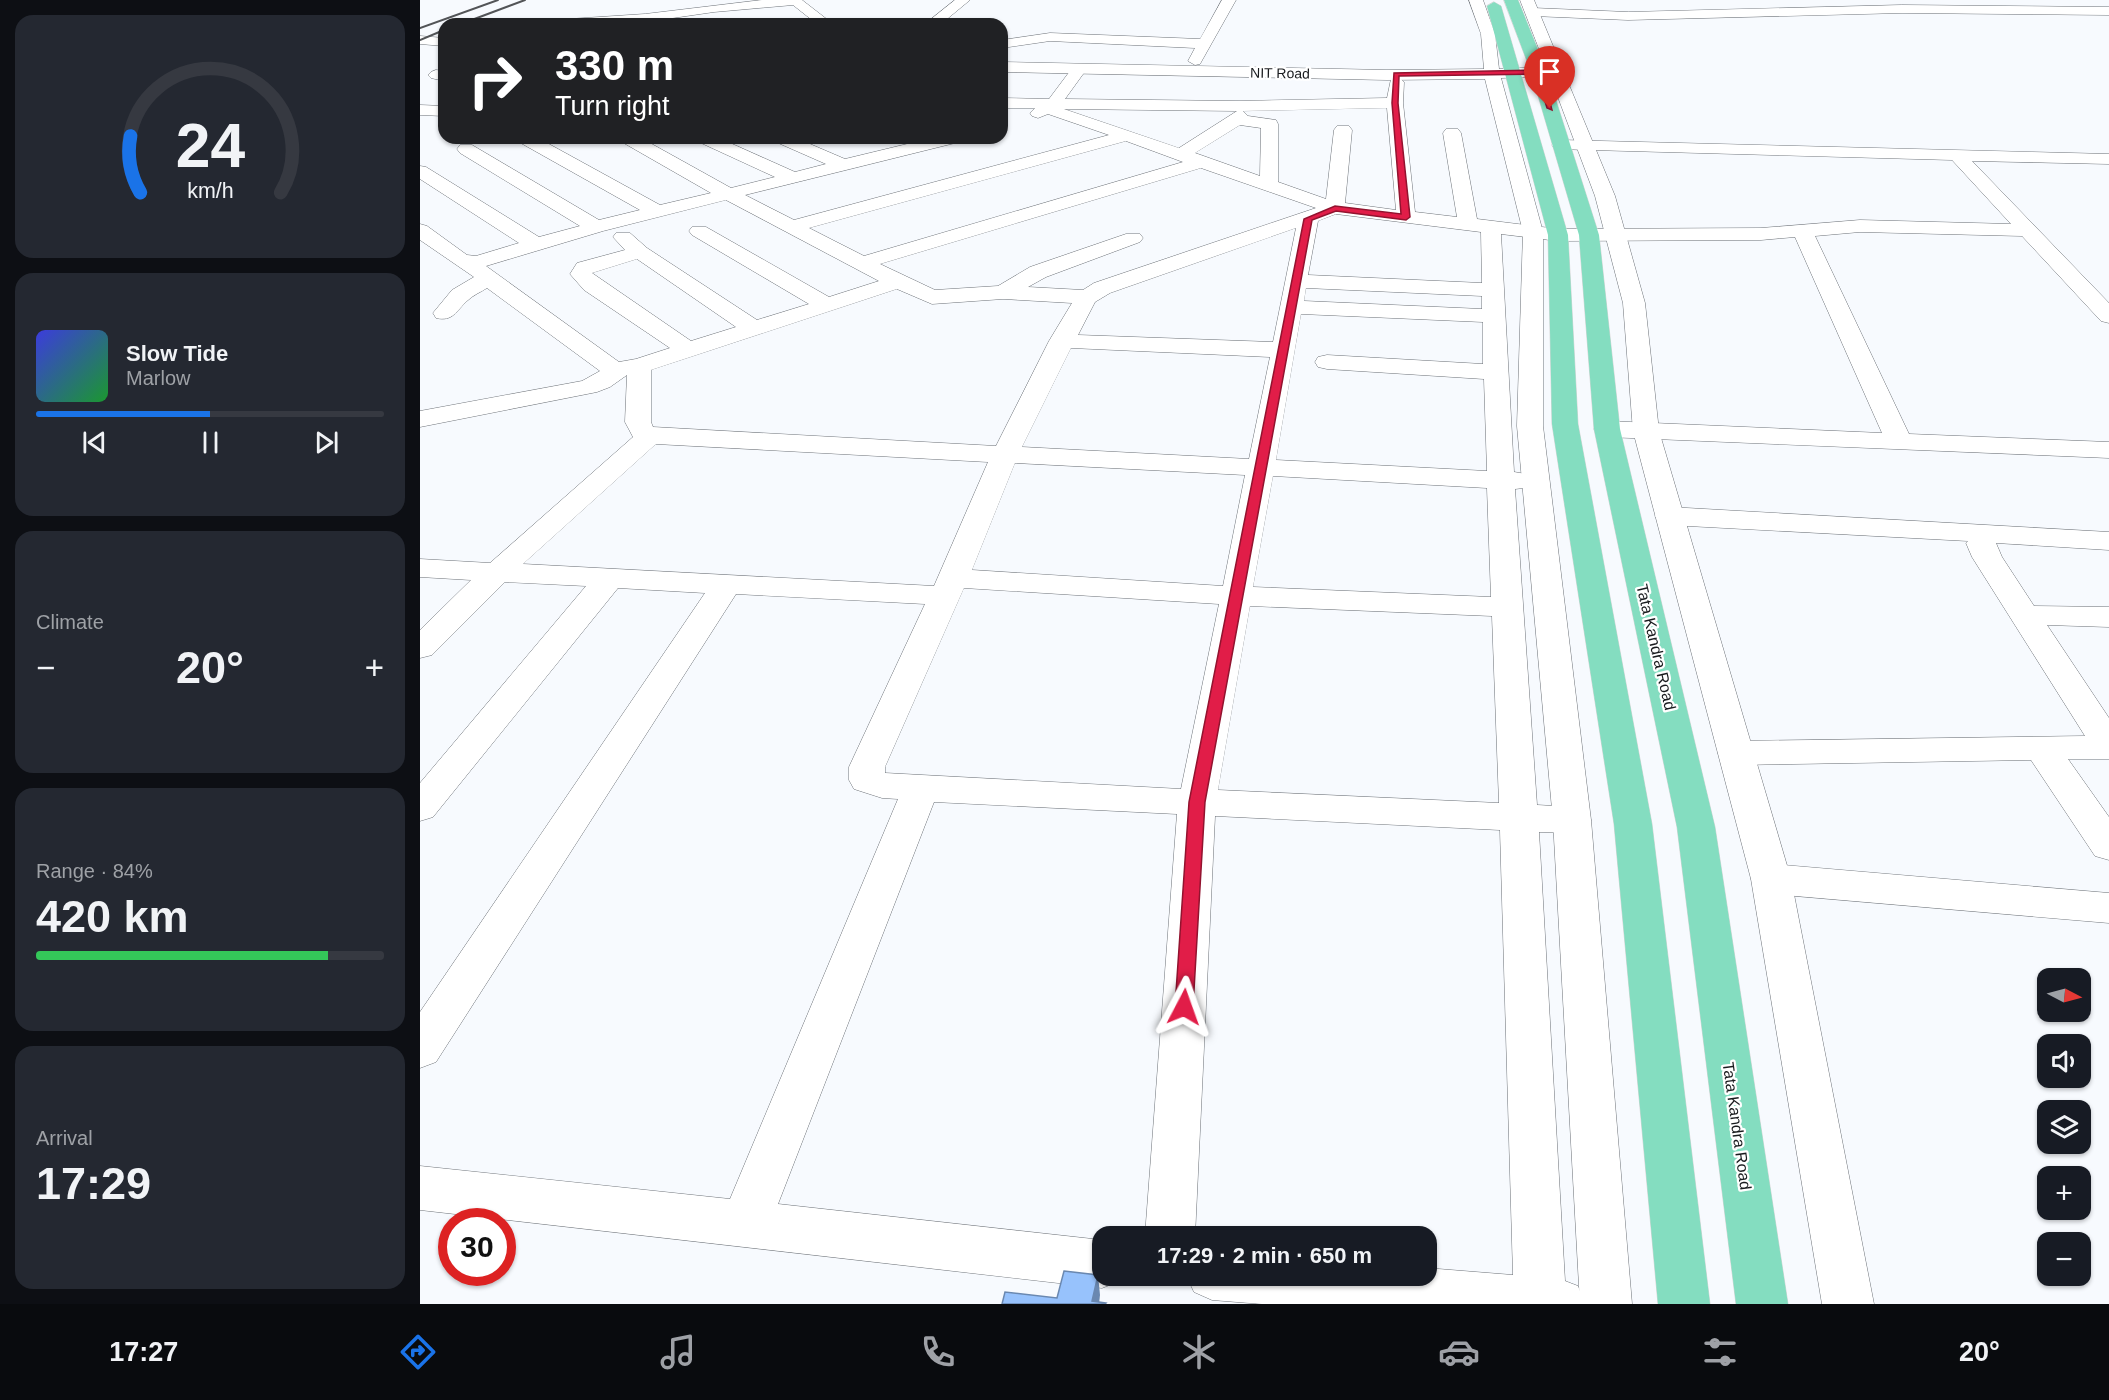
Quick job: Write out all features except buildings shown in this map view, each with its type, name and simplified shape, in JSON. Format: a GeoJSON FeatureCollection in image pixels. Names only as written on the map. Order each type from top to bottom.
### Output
{"type":"FeatureCollection","features":[{"type":"Feature","properties":{"kind":"main road","name":"Tata Kandra Road"},"geometry":{"type":"LineString","coordinates":[[1493,0],[1525,72],[1573,145],[1591,195],[1574,234],[1565,424],[1633,824],[1684,1304]]}},
{"type":"Feature","properties":{"kind":"main road","name":"Tata Kandra Road"},"geometry":{"type":"LineString","coordinates":[[1524,4],[1525,72]]}},
{"type":"Feature","properties":{"kind":"main road","name":"Tata Kandra Road"},"geometry":{"type":"LineString","coordinates":[[1574,234],[1607,429],[1696,827],[1762,1304]]}},
{"type":"Feature","properties":{"kind":"street"},"geometry":{"type":"LineString","coordinates":[[629,18],[732,3],[795,0],[814,18],[827,3]]}},
{"type":"Feature","properties":{"kind":"street"},"geometry":{"type":"LineString","coordinates":[[940,18],[963,0]]}},
{"type":"Feature","properties":{"kind":"street"},"geometry":{"type":"LineString","coordinates":[[1190,71],[1229,0]]}},
{"type":"Feature","properties":{"kind":"street"},"geometry":{"type":"LineString","coordinates":[[1476,0],[1488,34],[1525,72],[1574,234],[1634,303],[1646,431],[1771,879],[1848,1304]]}},
{"type":"Feature","properties":{"kind":"street"},"geometry":{"type":"LineString","coordinates":[[1840,0],[1851,10]]}},
{"type":"Feature","properties":{"kind":"street"},"geometry":{"type":"LineString","coordinates":[[2090,1],[2109,2]]}},
{"type":"Feature","properties":{"kind":"street"},"geometry":{"type":"LineString","coordinates":[[2090,1],[2109,11]]}},
{"type":"Feature","properties":{"kind":"street"},"geometry":{"type":"LineString","coordinates":[[602,18],[602,14],[628,4]]}},
{"type":"Feature","properties":{"kind":"street"},"geometry":{"type":"LineString","coordinates":[[1524,4],[1628,16],[1851,10],[1899,4],[2109,11]]}},
{"type":"Feature","properties":{"kind":"street"},"geometry":{"type":"LineString","coordinates":[[555,18],[571,8]]}},
{"type":"Feature","properties":{"kind":"street"},"geometry":{"type":"LineString","coordinates":[[1008,43],[1039,38],[1206,44]]}},
{"type":"Feature","properties":{"kind":"street"},"geometry":{"type":"LineString","coordinates":[[420,39],[438,40]]}},
{"type":"Feature","properties":{"kind":"street","name":"NIT Road"},"geometry":{"type":"LineString","coordinates":[[1008,67],[1396,75],[1525,72]]}},
{"type":"Feature","properties":{"kind":"street"},"geometry":{"type":"LineString","coordinates":[[1012,121],[1051,107],[1078,70]]}},
{"type":"Feature","properties":{"kind":"street"},"geometry":{"type":"LineString","coordinates":[[1396,75],[1395,103],[1406,217]]}},
{"type":"Feature","properties":{"kind":"street"},"geometry":{"type":"LineString","coordinates":[[1008,103],[1242,113],[1395,103]]}},
{"type":"Feature","properties":{"kind":"street"},"geometry":{"type":"LineString","coordinates":[[1051,107],[1269,186],[1321,214]]}},
{"type":"Feature","properties":{"kind":"street"},"geometry":{"type":"LineString","coordinates":[[420,110],[438,111]]}},
{"type":"Feature","properties":{"kind":"street"},"geometry":{"type":"LineString","coordinates":[[1180,155],[1242,113]]}},
{"type":"Feature","properties":{"kind":"street"},"geometry":{"type":"LineString","coordinates":[[1242,113],[1270,124],[1269,186]]}},
{"type":"Feature","properties":{"kind":"street"},"geometry":{"type":"LineString","coordinates":[[1171,1226],[1197,802],[1294,294],[1321,214],[1343,130]]}},
{"type":"Feature","properties":{"kind":"street"},"geometry":{"type":"LineString","coordinates":[[1452,133],[1480,226],[1494,303],[1496,372],[1518,481],[1572,820],[1606,1304]]}},
{"type":"Feature","properties":{"kind":"street"},"geometry":{"type":"LineString","coordinates":[[791,227],[1126,136]]}},
{"type":"Feature","properties":{"kind":"street"},"geometry":{"type":"LineString","coordinates":[[489,144],[460,150],[602,225],[754,328]]}},
{"type":"Feature","properties":{"kind":"street"},"geometry":{"type":"LineString","coordinates":[[536,144],[658,212]]}},
{"type":"Feature","properties":{"kind":"street"},"geometry":{"type":"LineString","coordinates":[[639,144],[791,227],[932,297],[1003,292],[1087,297]]}},
{"type":"Feature","properties":{"kind":"street"},"geometry":{"type":"LineString","coordinates":[[718,144],[793,178]]}},
{"type":"Feature","properties":{"kind":"street"},"geometry":{"type":"LineString","coordinates":[[796,144],[843,165]]}},
{"type":"Feature","properties":{"kind":"street"},"geometry":{"type":"LineString","coordinates":[[874,144],[895,152]]}},
{"type":"Feature","properties":{"kind":"street"},"geometry":{"type":"LineString","coordinates":[[468,263],[602,225],[926,144]]}},
{"type":"Feature","properties":{"kind":"street"},"geometry":{"type":"LineString","coordinates":[[1573,145],[2109,159]]}},
{"type":"Feature","properties":{"kind":"street"},"geometry":{"type":"LineString","coordinates":[[1956,154],[2109,316]]}},
{"type":"Feature","properties":{"kind":"street"},"geometry":{"type":"LineString","coordinates":[[863,263],[1201,162]]}},
{"type":"Feature","properties":{"kind":"street"},"geometry":{"type":"LineString","coordinates":[[424,163],[535,244]]}},
{"type":"Feature","properties":{"kind":"street"},"geometry":{"type":"LineString","coordinates":[[1572,820],[921,789],[882,785],[867,780],[867,767],[1006,453],[1061,341],[1087,297],[1102,288],[1321,214],[1406,217],[1574,234],[1761,234],[1860,226],[2028,230]]}},
{"type":"Feature","properties":{"kind":"street"},"geometry":{"type":"LineString","coordinates":[[1802,230],[1899,441]]}},
{"type":"Feature","properties":{"kind":"street"},"geometry":{"type":"LineString","coordinates":[[699,231],[827,305]]}},
{"type":"Feature","properties":{"kind":"street"},"geometry":{"type":"LineString","coordinates":[[421,232],[489,278],[608,366],[628,368]]}},
{"type":"Feature","properties":{"kind":"street"},"geometry":{"type":"LineString","coordinates":[[1345,1286],[1550,1303],[1508,607],[1518,481],[1574,234]]}},
{"type":"Feature","properties":{"kind":"street"},"geometry":{"type":"LineString","coordinates":[[1003,292],[1038,272],[1133,238]]}},
{"type":"Feature","properties":{"kind":"street"},"geometry":{"type":"LineString","coordinates":[[640,252],[585,268],[581,273],[592,285],[688,350]]}},
{"type":"Feature","properties":{"kind":"street"},"geometry":{"type":"LineString","coordinates":[[444,314],[460,295],[489,278]]}},
{"type":"Feature","properties":{"kind":"street"},"geometry":{"type":"LineString","coordinates":[[420,419],[588,387],[628,368],[898,282]]}},
{"type":"Feature","properties":{"kind":"street"},"geometry":{"type":"LineString","coordinates":[[1294,294],[1494,303]]}},
{"type":"Feature","properties":{"kind":"street"},"geometry":{"type":"LineString","coordinates":[[1061,341],[1283,350]]}},
{"type":"Feature","properties":{"kind":"street"},"geometry":{"type":"LineString","coordinates":[[1327,362],[1496,372]]}},
{"type":"Feature","properties":{"kind":"street"},"geometry":{"type":"LineString","coordinates":[[628,368],[638,422],[642,431],[650,436],[1518,481]]}},
{"type":"Feature","properties":{"kind":"street"},"geometry":{"type":"LineString","coordinates":[[1607,429],[2109,450]]}},
{"type":"Feature","properties":{"kind":"street"},"geometry":{"type":"LineString","coordinates":[[420,648],[497,572],[650,436]]}},
{"type":"Feature","properties":{"kind":"street"},"geometry":{"type":"LineString","coordinates":[[1670,516],[2109,541]]}},
{"type":"Feature","properties":{"kind":"street"},"geometry":{"type":"LineString","coordinates":[[1736,753],[2109,746],[1987,557],[1981,543],[1987,533]]}},
{"type":"Feature","properties":{"kind":"street"},"geometry":{"type":"LineString","coordinates":[[420,568],[726,585],[948,587],[1508,607]]}},
{"type":"Feature","properties":{"kind":"street"},"geometry":{"type":"LineString","coordinates":[[420,808],[608,580]]}},
{"type":"Feature","properties":{"kind":"street"},"geometry":{"type":"LineString","coordinates":[[420,1049],[726,585]]}},
{"type":"Feature","properties":{"kind":"street"},"geometry":{"type":"LineString","coordinates":[[2026,615],[2109,617]]}},
{"type":"Feature","properties":{"kind":"street"},"geometry":{"type":"LineString","coordinates":[[2042,749],[2109,846]]}},
{"type":"Feature","properties":{"kind":"street"},"geometry":{"type":"LineString","coordinates":[[745,1224],[921,789]]}},
{"type":"Feature","properties":{"kind":"street"},"geometry":{"type":"LineString","coordinates":[[1771,879],[2109,908]]}},
{"type":"Feature","properties":{"kind":"street"},"geometry":{"type":"LineString","coordinates":[[420,1188],[1092,1263]]}},
{"type":"Feature","properties":{"kind":"railway"},"geometry":{"type":"LineString","coordinates":[[448,18],[498,0]]}},
{"type":"Feature","properties":{"kind":"railway"},"geometry":{"type":"LineString","coordinates":[[477,18],[525,0]]}},
{"type":"Feature","properties":{"kind":"railway"},"geometry":{"type":"LineString","coordinates":[[420,28],[438,22]]}},
{"type":"Feature","properties":{"kind":"railway"},"geometry":{"type":"LineString","coordinates":[[420,40],[438,32]]}},
{"type":"Feature","properties":{"kind":"route"},"geometry":{"type":"LineString","coordinates":[[1184,1007],[1197,802],[1308,219],[1335,208],[1406,217],[1395,103],[1396,75],[1539,72],[1550,108]]}}]}
